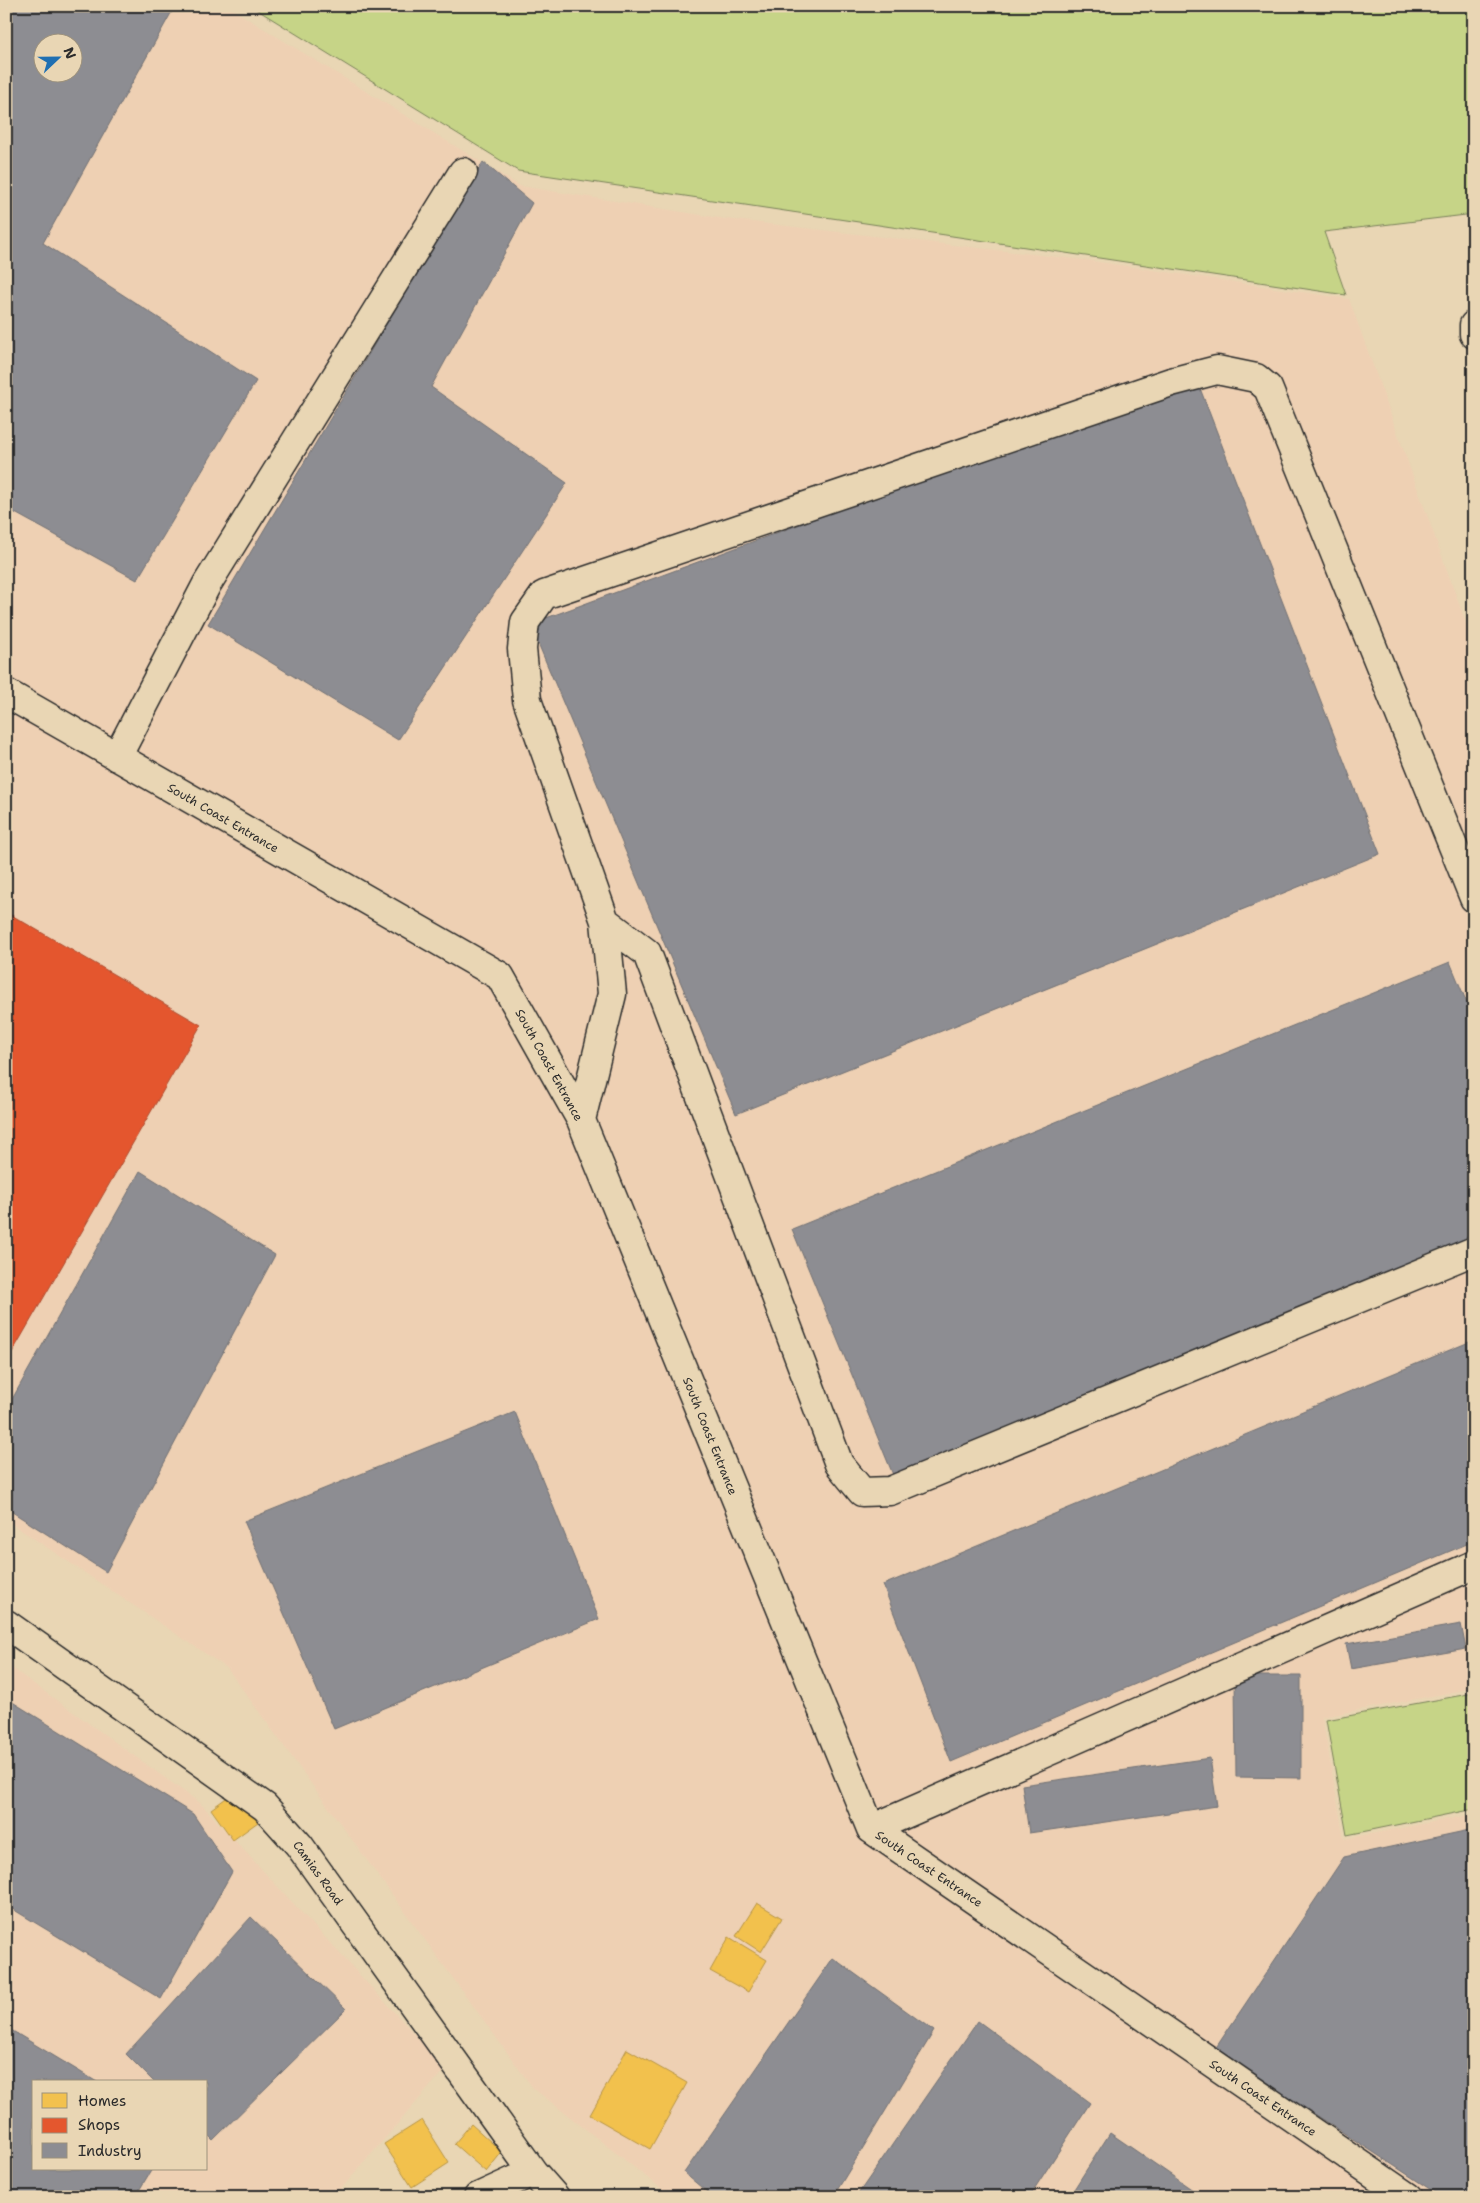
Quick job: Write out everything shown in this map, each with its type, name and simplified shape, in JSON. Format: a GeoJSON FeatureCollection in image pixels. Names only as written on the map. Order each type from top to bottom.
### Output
{"type":"FeatureCollection","features":[{"type":"Feature","properties":{"kind":"street"},"geometry":{"type":"LineString","coordinates":[[116,757],[207,584],[463,172]]}},
{"type":"Feature","properties":{"kind":"street"},"geometry":{"type":"LineString","coordinates":[[581,1120],[612,994],[605,921],[527,700],[522,649],[525,622],[544,595],[1171,382],[1217,370],[1256,378],[1268,388],[1474,898]]}},
{"type":"Feature","properties":{"kind":"street","name":"South Coast Entrance"},"geometry":{"type":"LineString","coordinates":[[6,693],[500,976],[581,1120],[871,1829],[1408,2197]]}},
{"type":"Feature","properties":{"kind":"street"},"geometry":{"type":"LineString","coordinates":[[605,921],[647,953],[839,1464],[862,1492],[890,1491],[1474,1251]]}},
{"type":"Feature","properties":{"kind":"street"},"geometry":{"type":"LineString","coordinates":[[871,1829],[1474,1565]]}},
{"type":"Feature","properties":{"kind":"street","name":"Camias Road"},"geometry":{"type":"LineString","coordinates":[[6,1624],[265,1807],[299,1845],[533,2172],[555,2197]]}},
{"type":"Feature","properties":{"kind":"street"},"geometry":{"type":"LineString","coordinates":[[478,2197],[533,2172]]}},
{"type":"Feature","properties":{"kind":"shaded area"},"geometry":{"type":"Polygon","coordinates":[[[6,6],[227,6],[520,186],[726,219],[1092,261],[1349,299],[1474,645],[1474,1688],[1322,1717],[1344,1839],[1474,1814],[1474,2197],[672,2197],[533,2088],[227,1668],[6,1520],[6,6]]]}},
{"type":"Feature","properties":{"kind":"shaded area"},"geometry":{"type":"Polygon","coordinates":[[[6,1664],[200,1803],[446,2068],[334,2197],[6,2197],[6,1664]]]}},
{"type":"Feature","properties":{"kind":"green space"},"geometry":{"type":"Polygon","coordinates":[[[251,6],[1474,6],[1474,214],[1324,232],[1346,295],[518,171],[251,6]]]}},
{"type":"Feature","properties":{"kind":"green space"},"geometry":{"type":"Polygon","coordinates":[[[1474,1693],[1474,1809],[1347,1835],[1326,1720],[1474,1693]]]}},
{"type":"Feature","properties":{"kind":"building: Homes"},"geometry":{"type":"Polygon","coordinates":[[[236,1791],[258,1822],[233,1840],[211,1809],[236,1791]]]}},
{"type":"Feature","properties":{"kind":"building: Homes"},"geometry":{"type":"Polygon","coordinates":[[[757,1903],[782,1918],[761,1952],[736,1936],[757,1903]]]}},
{"type":"Feature","properties":{"kind":"building: Homes"},"geometry":{"type":"Polygon","coordinates":[[[729,1937],[767,1960],[748,1992],[710,1971],[729,1937]]]}},
{"type":"Feature","properties":{"kind":"building: Homes"},"geometry":{"type":"Polygon","coordinates":[[[627,2049],[687,2083],[650,2149],[590,2115],[627,2049]]]}},
{"type":"Feature","properties":{"kind":"building: Homes"},"geometry":{"type":"Polygon","coordinates":[[[422,2120],[449,2163],[412,2187],[384,2144],[422,2120]]]}},
{"type":"Feature","properties":{"kind":"building: Homes"},"geometry":{"type":"Polygon","coordinates":[[[471,2124],[502,2152],[486,2172],[454,2144],[471,2124]]]}},
{"type":"Feature","properties":{"kind":"building: Shops"},"geometry":{"type":"Polygon","coordinates":[[[6,912],[201,1025],[6,1363],[6,912]]]}},
{"type":"Feature","properties":{"kind":"building: Industry"},"geometry":{"type":"Polygon","coordinates":[[[6,6],[175,6],[43,243],[256,381],[137,580],[6,508],[6,6]]]}},
{"type":"Feature","properties":{"kind":"building: Industry"},"geometry":{"type":"Polygon","coordinates":[[[483,162],[532,203],[431,387],[567,483],[398,740],[208,624],[483,162]]]}},
{"type":"Feature","properties":{"kind":"building: Industry"},"geometry":{"type":"Polygon","coordinates":[[[1196,378],[1380,854],[736,1114],[530,624],[1196,378]]]}},
{"type":"Feature","properties":{"kind":"building: Industry"},"geometry":{"type":"Polygon","coordinates":[[[1450,962],[1474,1020],[1474,1246],[896,1482],[792,1229],[1450,962]]]}},
{"type":"Feature","properties":{"kind":"building: Industry"},"geometry":{"type":"Polygon","coordinates":[[[140,1171],[275,1255],[106,1572],[6,1508],[6,1410],[140,1171]]]}},
{"type":"Feature","properties":{"kind":"building: Industry"},"geometry":{"type":"Polygon","coordinates":[[[1474,1340],[1474,1541],[951,1762],[883,1585],[1474,1340]]]}},
{"type":"Feature","properties":{"kind":"building: Industry"},"geometry":{"type":"Polygon","coordinates":[[[515,1412],[599,1619],[334,1729],[244,1521],[515,1412]]]}},
{"type":"Feature","properties":{"kind":"building: Industry"},"geometry":{"type":"Polygon","coordinates":[[[1461,1624],[1466,1649],[1351,1669],[1346,1644],[1461,1624]]]}},
{"type":"Feature","properties":{"kind":"building: Industry"},"geometry":{"type":"Polygon","coordinates":[[[1235,1676],[1301,1676],[1301,1778],[1236,1777],[1235,1676]]]}},
{"type":"Feature","properties":{"kind":"building: Industry"},"geometry":{"type":"Polygon","coordinates":[[[6,1698],[193,1814],[232,1872],[161,1999],[6,1905],[6,1698]]]}},
{"type":"Feature","properties":{"kind":"building: Industry"},"geometry":{"type":"Polygon","coordinates":[[[1210,1758],[1217,1806],[1029,1833],[1022,1785],[1210,1758]]]}},
{"type":"Feature","properties":{"kind":"building: Industry"},"geometry":{"type":"Polygon","coordinates":[[[1474,1829],[1474,2197],[1442,2197],[1215,2049],[1344,1857],[1474,1829]]]}},
{"type":"Feature","properties":{"kind":"building: Industry"},"geometry":{"type":"Polygon","coordinates":[[[251,1917],[346,2009],[213,2140],[208,2135],[208,2080],[152,2080],[126,2054],[251,1917]]]}},
{"type":"Feature","properties":{"kind":"building: Industry"},"geometry":{"type":"Polygon","coordinates":[[[833,1958],[934,2031],[833,2197],[713,2197],[684,2173],[833,1958]]]}},
{"type":"Feature","properties":{"kind":"building: Industry"},"geometry":{"type":"Polygon","coordinates":[[[978,2021],[1090,2103],[1029,2197],[856,2197],[978,2021]]]}},
{"type":"Feature","properties":{"kind":"building: Industry"},"geometry":{"type":"Polygon","coordinates":[[[6,2027],[94,2080],[32,2080],[32,2170],[151,2170],[135,2197],[6,2197],[6,2027]]]}},
{"type":"Feature","properties":{"kind":"building: Industry"},"geometry":{"type":"Polygon","coordinates":[[[1110,2133],[1203,2197],[1069,2197],[1110,2133]]]}}]}
